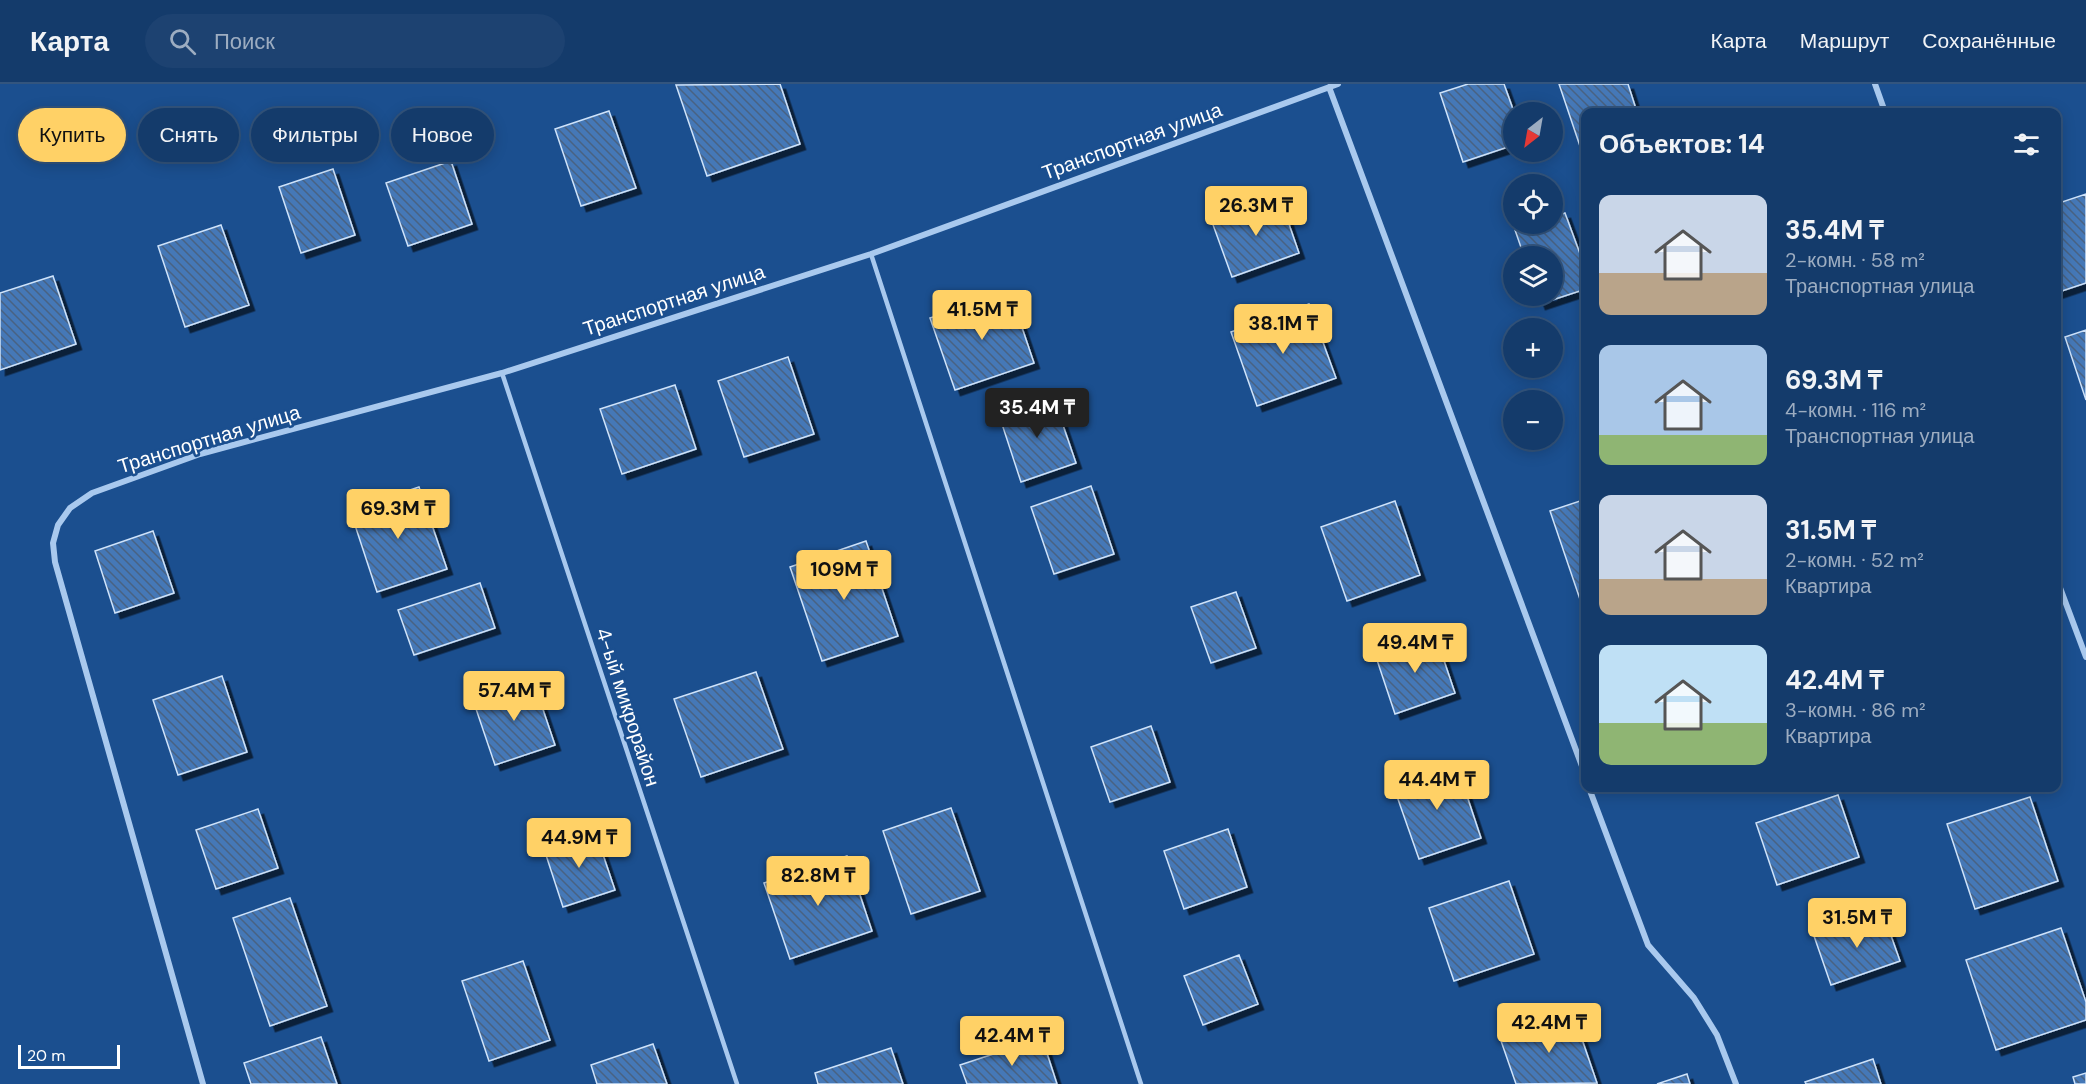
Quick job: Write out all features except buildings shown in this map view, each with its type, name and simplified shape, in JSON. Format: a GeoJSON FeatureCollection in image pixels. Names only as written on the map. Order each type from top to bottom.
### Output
{"type":"FeatureCollection","features":[{"type":"Feature","properties":{"kind":"street","name":"Транспортная улица"},"geometry":{"type":"LineString","coordinates":[[203,1084],[55,562],[53,543],[58,525],[70,508],[92,493],[200,454],[502,373],[871,254],[1338,84]]}},
{"type":"Feature","properties":{"kind":"street"},"geometry":{"type":"LineString","coordinates":[[1875,84],[1884,108]]}},
{"type":"Feature","properties":{"kind":"street"},"geometry":{"type":"LineString","coordinates":[[1329,87],[1581,764]]}},
{"type":"Feature","properties":{"kind":"street"},"geometry":{"type":"LineString","coordinates":[[2061,590],[2086,657]]}},
{"type":"Feature","properties":{"kind":"street"},"geometry":{"type":"LineString","coordinates":[[1591,792],[1648,945],[1694,998],[1717,1035],[1736,1084]]}},
{"type":"Feature","properties":{"kind":"lane"},"geometry":{"type":"LineString","coordinates":[[871,254],[1141,1084]]}},
{"type":"Feature","properties":{"kind":"lane","name":"4-ый микрорайон"},"geometry":{"type":"LineString","coordinates":[[502,373],[737,1084]]}}]}
